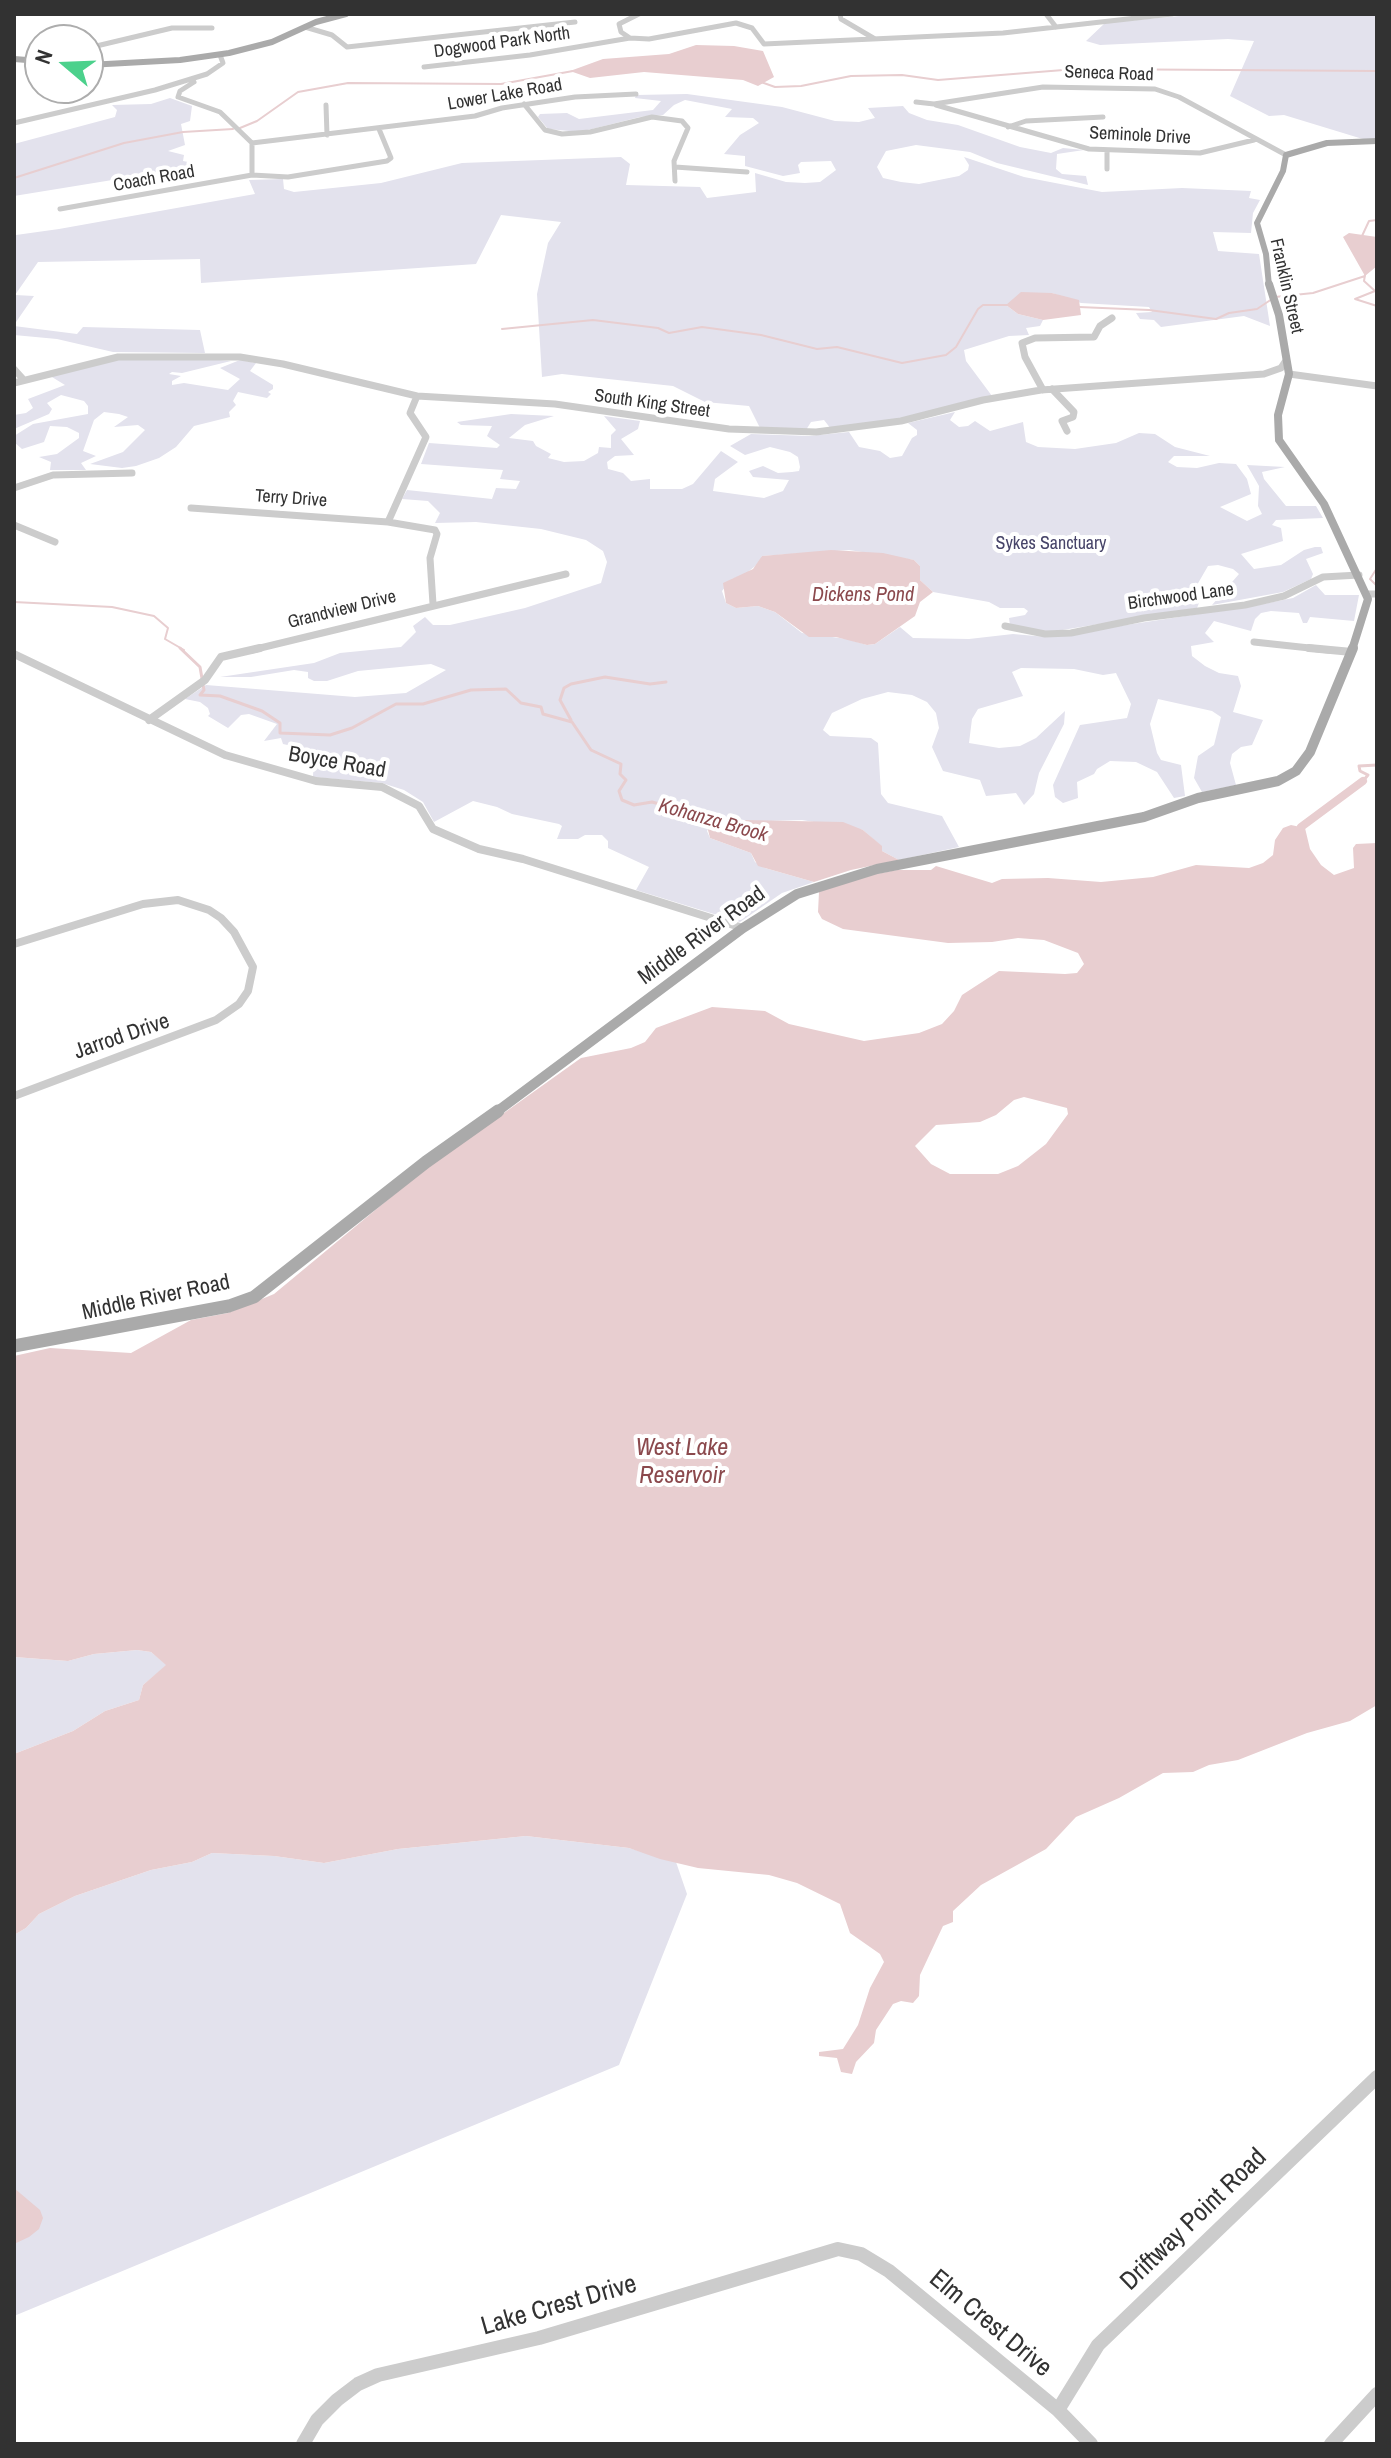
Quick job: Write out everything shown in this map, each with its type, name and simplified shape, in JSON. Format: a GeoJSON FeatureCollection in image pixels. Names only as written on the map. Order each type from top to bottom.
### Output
{"type":"FeatureCollection","features":[{"type":"Feature","properties":{"kind":"main road"},"geometry":{"type":"LineString","coordinates":[[104,64],[220,55],[272,42],[346,14]]}},
{"type":"Feature","properties":{"kind":"main road"},"geometry":{"type":"LineString","coordinates":[[1286,155],[1327,143],[1377,141]]}},
{"type":"Feature","properties":{"kind":"main road","name":"Franklin Street"},"geometry":{"type":"LineString","coordinates":[[1286,155],[1283,171],[1257,223],[1266,254],[1269,290],[1279,315],[1289,374]]}},
{"type":"Feature","properties":{"kind":"main road"},"geometry":{"type":"LineString","coordinates":[[1289,374],[1277,421],[1279,440],[1324,504],[1359,575],[1373,594]]}},
{"type":"Feature","properties":{"kind":"main road","name":"Middle River Road"},"geometry":{"type":"LineString","coordinates":[[14,1346],[217,1308],[254,1297],[426,1162],[545,1078],[743,928],[791,897],[851,875],[1134,819],[1198,798],[1287,777],[1296,771],[1310,752],[1373,594]]}},
{"type":"Feature","properties":{"kind":"street"},"geometry":{"type":"LineString","coordinates":[[630,38],[621,32],[619,24],[639,14]]}},
{"type":"Feature","properties":{"kind":"street"},"geometry":{"type":"LineString","coordinates":[[840,14],[841,19],[876,39],[1056,27],[1172,14]]}},
{"type":"Feature","properties":{"kind":"street"},"geometry":{"type":"LineString","coordinates":[[1046,14],[1056,27]]}},
{"type":"Feature","properties":{"kind":"street"},"geometry":{"type":"LineString","coordinates":[[305,27],[332,35],[347,47],[575,22]]}},
{"type":"Feature","properties":{"kind":"street","name":"Dogwood Park North"},"geometry":{"type":"LineString","coordinates":[[424,67],[530,55],[630,38],[649,39],[736,23],[752,28],[764,44],[876,39]]}},
{"type":"Feature","properties":{"kind":"street"},"geometry":{"type":"LineString","coordinates":[[104,42],[172,28],[212,28]]}},
{"type":"Feature","properties":{"kind":"street"},"geometry":{"type":"LineString","coordinates":[[220,55],[223,63],[184,88],[178,97],[220,112],[252,143],[252,175]]}},
{"type":"Feature","properties":{"kind":"street"},"geometry":{"type":"LineString","coordinates":[[14,123],[155,90],[207,74]]}},
{"type":"Feature","properties":{"kind":"street","name":"Seneca Road"},"geometry":{"type":"LineString","coordinates":[[916,102],[934,104],[1043,87],[1155,89],[1179,97],[1286,155]]}},
{"type":"Feature","properties":{"kind":"street","name":"Lower Lake Road"},"geometry":{"type":"LineString","coordinates":[[252,143],[475,116],[524,104],[636,94]]}},
{"type":"Feature","properties":{"kind":"street"},"geometry":{"type":"LineString","coordinates":[[524,104],[545,130],[562,134],[590,132],[652,117],[682,121],[688,128],[676,153],[675,181]]}},
{"type":"Feature","properties":{"kind":"street","name":"Seminole Drive"},"geometry":{"type":"LineString","coordinates":[[934,104],[1063,144],[1107,150],[1200,153],[1254,140]]}},
{"type":"Feature","properties":{"kind":"street"},"geometry":{"type":"LineString","coordinates":[[326,105],[327,135]]}},
{"type":"Feature","properties":{"kind":"street"},"geometry":{"type":"LineString","coordinates":[[1008,127],[1026,121],[1103,117]]}},
{"type":"Feature","properties":{"kind":"street","name":"Coach Road"},"geometry":{"type":"LineString","coordinates":[[60,209],[252,175],[272,179],[387,161],[391,158],[379,129]]}},
{"type":"Feature","properties":{"kind":"street"},"geometry":{"type":"LineString","coordinates":[[1107,150],[1107,169]]}},
{"type":"Feature","properties":{"kind":"street"},"geometry":{"type":"LineString","coordinates":[[675,167],[747,172]]}},
{"type":"Feature","properties":{"kind":"street"},"geometry":{"type":"LineString","coordinates":[[1043,390],[1025,357],[1022,343],[1035,338],[1094,337],[1100,326],[1112,318]]}},
{"type":"Feature","properties":{"kind":"street","name":"South King Street"},"geometry":{"type":"LineString","coordinates":[[14,383],[118,357],[226,357],[270,361],[417,396],[555,404],[729,429],[804,432],[901,421],[983,400],[1043,390],[1264,374],[1281,368],[1285,362]]}},
{"type":"Feature","properties":{"kind":"street"},"geometry":{"type":"LineString","coordinates":[[14,369],[23,379]]}},
{"type":"Feature","properties":{"kind":"street"},"geometry":{"type":"LineString","coordinates":[[1289,374],[1377,386]]}},
{"type":"Feature","properties":{"kind":"street"},"geometry":{"type":"LineString","coordinates":[[1052,389],[1074,412],[1073,417],[1062,421],[1067,431]]}},
{"type":"Feature","properties":{"kind":"street"},"geometry":{"type":"LineString","coordinates":[[388,522],[426,437],[410,413],[417,396]]}},
{"type":"Feature","properties":{"kind":"street"},"geometry":{"type":"LineString","coordinates":[[14,488],[53,475],[132,473]]}},
{"type":"Feature","properties":{"kind":"street","name":"Terry Drive"},"geometry":{"type":"LineString","coordinates":[[191,508],[388,522],[435,530],[437,534],[430,558],[433,604]]}},
{"type":"Feature","properties":{"kind":"street"},"geometry":{"type":"LineString","coordinates":[[14,525],[55,542]]}},
{"type":"Feature","properties":{"kind":"street","name":"Grandview Drive"},"geometry":{"type":"LineString","coordinates":[[149,720],[205,680],[221,657],[566,574]]}},
{"type":"Feature","properties":{"kind":"street","name":"Birchwood Lane"},"geometry":{"type":"LineString","coordinates":[[1005,626],[1031,633],[1071,633],[1144,618],[1245,605],[1284,596],[1323,577],[1359,575]]}},
{"type":"Feature","properties":{"kind":"street"},"geometry":{"type":"LineString","coordinates":[[1254,642],[1305,644],[1352,652]]}},
{"type":"Feature","properties":{"kind":"street","name":"Boyce Road"},"geometry":{"type":"LineString","coordinates":[[14,654],[225,755],[316,781],[382,787],[403,794],[419,806],[433,829],[479,849],[523,859],[743,928]]}},
{"type":"Feature","properties":{"kind":"street","name":"Jarrod Drive"},"geometry":{"type":"LineString","coordinates":[[14,944],[143,904],[178,900],[209,910],[221,918],[253,967],[252,982],[239,1004],[198,1029],[14,1096]]}},
{"type":"Feature","properties":{"kind":"street","name":"Driftway Point Road"},"geometry":{"type":"LineString","coordinates":[[1058,2410],[1098,2345],[1377,2077]]}},
{"type":"Feature","properties":{"kind":"street","name":"Elm Crest Drive"},"geometry":{"type":"LineString","coordinates":[[852,2250],[889,2271],[1058,2410],[1091,2444]]}},
{"type":"Feature","properties":{"kind":"street","name":"Lake Crest Drive"},"geometry":{"type":"LineString","coordinates":[[303,2444],[317,2420],[337,2400],[358,2384],[378,2375],[539,2338],[821,2252],[852,2250]]}},
{"type":"Feature","properties":{"kind":"street"},"geometry":{"type":"LineString","coordinates":[[1331,2444],[1377,2394]]}},
{"type":"Feature","properties":{"kind":"green space"},"geometry":{"type":"Polygon","coordinates":[[[1200,14],[1377,14],[1377,140],[1366,140],[1284,115],[1269,116],[1230,96],[1254,41],[1228,39],[1100,45],[1086,41],[1105,23],[1200,14]]]}},
{"type":"Feature","properties":{"kind":"green space"},"geometry":{"type":"Polygon","coordinates":[[[687,94],[782,107],[835,121],[859,122],[875,118],[868,108],[903,106],[909,113],[927,120],[958,125],[1020,147],[1051,153],[1063,148],[1084,150],[1057,154],[1056,169],[1062,174],[1086,176],[1088,185],[997,163],[970,152],[916,145],[886,151],[877,167],[883,178],[901,182],[919,184],[959,176],[968,170],[969,165],[964,157],[1024,177],[1102,192],[1182,188],[1251,191],[1249,198],[1260,200],[1253,213],[1251,233],[1213,232],[1218,251],[1259,254],[1270,326],[1244,316],[1161,327],[1154,320],[1140,319],[1136,313],[1152,312],[1149,307],[1081,303],[1052,293],[1006,305],[1018,314],[1043,320],[1040,326],[1026,328],[1029,335],[1009,336],[964,350],[966,361],[992,396],[913,417],[831,429],[824,420],[811,422],[806,430],[761,430],[749,406],[705,402],[673,386],[562,374],[542,377],[537,294],[548,243],[561,222],[501,215],[476,264],[201,283],[200,259],[38,262],[15,295],[34,296],[14,325],[14,233],[59,229],[255,194],[249,180],[283,179],[284,189],[294,192],[381,183],[462,163],[621,157],[630,164],[626,185],[700,187],[707,198],[756,192],[755,173],[786,182],[805,183],[820,182],[836,170],[831,161],[801,162],[798,165],[800,173],[783,176],[745,166],[745,156],[724,154],[740,135],[759,123],[753,118],[725,117],[732,109],[685,100],[663,115],[640,117],[580,132],[548,129],[538,117],[540,114],[567,113],[579,119],[653,110],[661,101],[635,98],[636,95],[687,94]]]}},
{"type":"Feature","properties":{"kind":"green space"},"geometry":{"type":"Polygon","coordinates":[[[170,98],[192,106],[190,121],[181,124],[185,145],[168,151],[184,155],[183,161],[188,162],[186,168],[14,196],[14,144],[115,117],[117,110],[112,105],[151,104],[170,98]]]}},
{"type":"Feature","properties":{"kind":"green space"},"geometry":{"type":"Polygon","coordinates":[[[14,326],[77,334],[83,327],[200,330],[205,353],[113,352],[57,339],[14,335],[14,326]]]}},
{"type":"Feature","properties":{"kind":"green space"},"geometry":{"type":"Polygon","coordinates":[[[115,359],[231,361],[182,373],[172,372],[169,374],[181,376],[172,381],[172,385],[184,383],[228,390],[240,379],[220,368],[240,360],[256,363],[250,371],[273,385],[268,392],[271,394],[267,398],[238,392],[233,401],[236,405],[229,412],[230,417],[194,426],[176,447],[159,458],[136,466],[122,468],[90,464],[123,452],[145,430],[138,425],[114,427],[128,417],[119,414],[104,412],[94,420],[83,451],[96,456],[81,463],[86,470],[50,470],[51,462],[39,457],[57,454],[79,438],[79,433],[67,427],[50,426],[44,442],[22,449],[14,442],[14,436],[33,424],[88,414],[84,401],[61,395],[47,403],[52,409],[49,414],[14,429],[14,415],[33,408],[28,399],[65,385],[47,374],[115,359]]]}},
{"type":"Feature","properties":{"kind":"green space","name":"Sykes Sanctuary"},"geometry":{"type":"Polygon","coordinates":[[[955,412],[950,420],[959,427],[975,421],[990,431],[1023,422],[1026,442],[1038,447],[1075,449],[1116,443],[1139,433],[1155,434],[1175,447],[1210,456],[1174,456],[1168,462],[1177,467],[1236,464],[1247,479],[1251,494],[1220,507],[1247,521],[1262,514],[1258,506],[1259,486],[1247,465],[1285,467],[1262,472],[1264,479],[1286,506],[1316,506],[1323,518],[1276,520],[1272,525],[1281,528],[1283,541],[1241,554],[1254,569],[1281,565],[1304,550],[1315,547],[1321,547],[1323,553],[1306,559],[1313,574],[1311,579],[1283,592],[1212,605],[1239,574],[1218,565],[1208,566],[1197,585],[1203,593],[1197,608],[1044,633],[1010,625],[1009,618],[1025,615],[1028,611],[1024,608],[1000,608],[989,602],[933,592],[920,580],[920,566],[914,560],[849,550],[762,556],[759,563],[744,575],[732,579],[722,591],[726,603],[736,608],[758,606],[775,612],[802,633],[867,645],[875,644],[900,627],[913,638],[969,639],[1013,634],[1047,637],[1258,605],[1293,598],[1316,585],[1325,595],[1359,595],[1354,621],[1310,617],[1307,623],[1303,623],[1299,613],[1271,611],[1261,613],[1255,619],[1251,631],[1214,621],[1205,633],[1214,642],[1191,646],[1192,656],[1205,666],[1219,673],[1238,676],[1241,686],[1233,712],[1263,720],[1252,745],[1241,747],[1232,754],[1230,763],[1236,785],[1202,792],[1194,778],[1198,756],[1214,745],[1221,717],[1212,711],[1158,699],[1150,724],[1157,753],[1161,760],[1181,765],[1185,796],[1174,798],[1157,772],[1136,762],[1110,761],[1077,782],[1078,798],[1063,803],[1055,797],[1053,785],[1080,725],[1127,718],[1131,704],[1116,673],[1103,675],[1074,669],[1021,668],[1012,672],[1023,696],[978,709],[972,719],[969,743],[999,748],[1020,746],[1036,738],[1065,711],[1064,724],[1039,773],[1034,794],[1024,805],[1016,793],[986,796],[980,780],[943,771],[932,747],[939,728],[936,713],[927,702],[912,695],[888,692],[862,699],[832,713],[823,730],[830,736],[871,738],[878,743],[881,794],[888,803],[942,816],[959,847],[899,860],[882,851],[881,846],[863,830],[802,820],[732,822],[715,816],[707,831],[710,838],[751,853],[755,862],[765,868],[814,882],[782,893],[740,922],[636,890],[649,867],[608,848],[608,841],[602,835],[557,839],[562,826],[559,824],[512,814],[473,801],[434,822],[423,802],[404,790],[382,783],[313,777],[314,751],[283,744],[281,738],[264,741],[277,724],[249,714],[241,715],[228,728],[208,716],[208,708],[200,702],[185,699],[206,685],[355,697],[406,693],[446,670],[431,664],[358,671],[327,681],[314,681],[308,678],[308,672],[294,670],[251,677],[220,677],[314,663],[340,653],[401,647],[416,632],[413,626],[425,617],[433,625],[450,625],[525,608],[601,583],[607,562],[603,551],[586,540],[541,529],[476,522],[435,523],[440,513],[428,501],[402,499],[407,490],[492,499],[496,488],[516,489],[520,481],[500,479],[503,470],[421,464],[429,443],[497,448],[500,445],[487,436],[492,426],[461,425],[457,422],[511,414],[554,416],[525,425],[509,438],[533,441],[551,454],[548,458],[564,462],[584,461],[598,453],[599,447],[611,448],[611,435],[616,430],[604,416],[640,421],[638,429],[621,439],[634,455],[615,456],[607,462],[608,469],[623,473],[631,481],[650,479],[650,489],[682,489],[693,484],[721,451],[738,462],[715,479],[713,491],[764,498],[783,491],[789,480],[753,477],[749,471],[763,466],[778,473],[799,471],[798,457],[770,447],[745,455],[730,446],[751,434],[809,436],[849,432],[859,447],[880,451],[890,458],[902,456],[917,435],[917,430],[908,423],[955,412]]]}},
{"type":"Feature","properties":{"kind":"green space"},"geometry":{"type":"Polygon","coordinates":[[[137,1650],[151,1652],[167,1665],[143,1685],[139,1700],[105,1711],[73,1731],[14,1754],[14,1657],[68,1661],[94,1654],[137,1650]]]}},
{"type":"Feature","properties":{"kind":"green space"},"geometry":{"type":"Polygon","coordinates":[[[526,1836],[629,1848],[676,1862],[687,1894],[619,2065],[14,2316],[14,1935],[39,1914],[75,1896],[151,1870],[192,1862],[212,1853],[274,1856],[324,1863],[398,1849],[526,1836]]]}},
{"type":"Feature","properties":{"kind":"water"},"geometry":{"type":"Polygon","coordinates":[[[696,45],[763,51],[774,77],[758,86],[743,80],[644,72],[590,78],[570,71],[603,59],[669,54],[696,45]]]}},
{"type":"Feature","properties":{"kind":"water"},"geometry":{"type":"Polygon","coordinates":[[[1349,233],[1377,237],[1377,266],[1365,276],[1343,237],[1349,233]]]}},
{"type":"Feature","properties":{"kind":"water"},"geometry":{"type":"Polygon","coordinates":[[[1021,292],[1052,293],[1079,300],[1081,315],[1043,320],[1018,314],[1006,305],[1021,292]]]}},
{"type":"Feature","properties":{"kind":"water","name":"Dickens Pond"},"geometry":{"type":"Polygon","coordinates":[[[831,550],[883,553],[914,560],[920,566],[920,580],[933,592],[920,602],[915,616],[875,644],[867,645],[836,637],[809,637],[775,612],[758,606],[736,608],[726,603],[723,583],[753,569],[762,556],[831,550]]]}},
{"type":"Feature","properties":{"kind":"water"},"geometry":{"type":"Polygon","coordinates":[[[715,816],[732,822],[843,822],[863,830],[882,846],[882,851],[899,860],[814,882],[758,866],[751,853],[710,838],[707,826],[715,816]]]}},
{"type":"Feature","properties":{"kind":"water","name":"West Lake Reservoir"},"geometry":{"type":"Polygon","coordinates":[[[1291,825],[1305,828],[1310,849],[1321,865],[1334,875],[1354,868],[1353,848],[1356,844],[1377,843],[1377,1705],[1350,1721],[1307,1733],[1238,1760],[1209,1765],[1193,1772],[1163,1773],[1119,1798],[1076,1817],[1046,1849],[981,1885],[953,1911],[953,1922],[943,1926],[920,1975],[919,1996],[913,2003],[901,2001],[893,2004],[876,2030],[874,2043],[856,2062],[852,2074],[841,2072],[837,2058],[819,2056],[819,2052],[843,2049],[858,2025],[870,1988],[884,1962],[880,1954],[850,1933],[840,1904],[797,1883],[769,1875],[698,1868],[629,1848],[526,1836],[398,1849],[324,1863],[274,1856],[212,1853],[192,1862],[151,1870],[75,1896],[39,1914],[14,1935],[14,1754],[73,1731],[105,1711],[139,1700],[143,1685],[166,1665],[151,1652],[137,1650],[94,1654],[68,1661],[14,1657],[14,1356],[50,1348],[131,1353],[191,1320],[228,1313],[274,1294],[420,1173],[581,1058],[631,1048],[645,1042],[656,1028],[712,1007],[765,1011],[789,1024],[864,1041],[919,1033],[942,1024],[954,1011],[962,995],[999,971],[1065,974],[1077,973],[1084,964],[1078,953],[1044,940],[1018,938],[948,943],[843,929],[822,919],[818,912],[819,892],[855,878],[897,870],[931,870],[936,866],[992,883],[1002,879],[1048,878],[1101,882],[1153,877],[1196,865],[1249,868],[1273,855],[1275,840],[1283,828],[1291,825]],[[1024,1097],[980,1122],[936,1125],[915,1146],[931,1164],[950,1174],[998,1174],[1018,1166],[1046,1144],[1068,1114],[1067,1108],[1024,1097]]]}},
{"type":"Feature","properties":{"kind":"water"},"geometry":{"type":"Polygon","coordinates":[[[14,2188],[40,2210],[43,2218],[39,2229],[14,2244],[14,2188]]]}},
{"type":"Feature","properties":{"kind":"waterway"},"geometry":{"type":"LineString","coordinates":[[761,82],[775,87],[801,86],[851,76],[902,75],[938,80],[1076,69],[1377,71]]}},
{"type":"Feature","properties":{"kind":"waterway"},"geometry":{"type":"LineString","coordinates":[[240,128],[257,121],[298,92],[348,83],[501,84],[573,71]]}},
{"type":"Feature","properties":{"kind":"waterway"},"geometry":{"type":"LineString","coordinates":[[14,178],[124,143],[183,132],[233,129]]}},
{"type":"Feature","properties":{"kind":"waterway","name":"Kohanza Brook"},"geometry":{"type":"LineString","coordinates":[[1362,236],[1369,221],[1377,220]]}},
{"type":"Feature","properties":{"kind":"waterway"},"geometry":{"type":"LineString","coordinates":[[1079,307],[1149,310],[1216,319],[1229,313],[1257,309],[1275,297],[1313,293],[1365,276]]}},
{"type":"Feature","properties":{"kind":"waterway","name":"Kohanza Brook"},"geometry":{"type":"LineString","coordinates":[[1365,276],[1364,281],[1375,291],[1355,299],[1377,306]]}},
{"type":"Feature","properties":{"kind":"waterway"},"geometry":{"type":"LineString","coordinates":[[502,329],[593,320],[658,328],[669,333],[702,327],[761,335],[817,349],[837,347],[902,363],[946,355],[956,347],[978,309],[983,305],[1008,305]]}},
{"type":"Feature","properties":{"kind":"waterway","name":"Kohanza Brook"},"geometry":{"type":"LineString","coordinates":[[1377,568],[1370,579],[1377,586]]}},
{"type":"Feature","properties":{"kind":"waterway","name":"Kohanza Brook"},"geometry":{"type":"LineString","coordinates":[[14,602],[112,607],[154,616],[168,628],[165,639],[184,650]]}},
{"type":"Feature","properties":{"kind":"waterway","name":"Kohanza Brook"},"geometry":{"type":"LineString","coordinates":[[180,648],[200,667],[204,690],[200,695],[220,696],[262,711],[280,723],[280,733],[330,735],[352,728],[396,704],[423,704],[471,690],[506,689],[521,703],[541,707],[543,714],[572,722],[591,750],[621,764],[620,774],[626,780],[619,791],[622,800],[634,805],[652,802],[714,819]]}},
{"type":"Feature","properties":{"kind":"waterway"},"geometry":{"type":"LineString","coordinates":[[571,720],[560,700],[564,688],[571,684],[605,677],[650,684],[666,682]]}},
{"type":"Feature","properties":{"kind":"waterway","name":"Kohanza Brook"},"geometry":{"type":"LineString","coordinates":[[1363,781],[1368,775],[1360,771],[1359,766],[1377,765]]}},
{"type":"Feature","properties":{"kind":"waterway","name":"Kohanza Brook"},"geometry":{"type":"LineString","coordinates":[[1301,827],[1363,781]]}}]}
